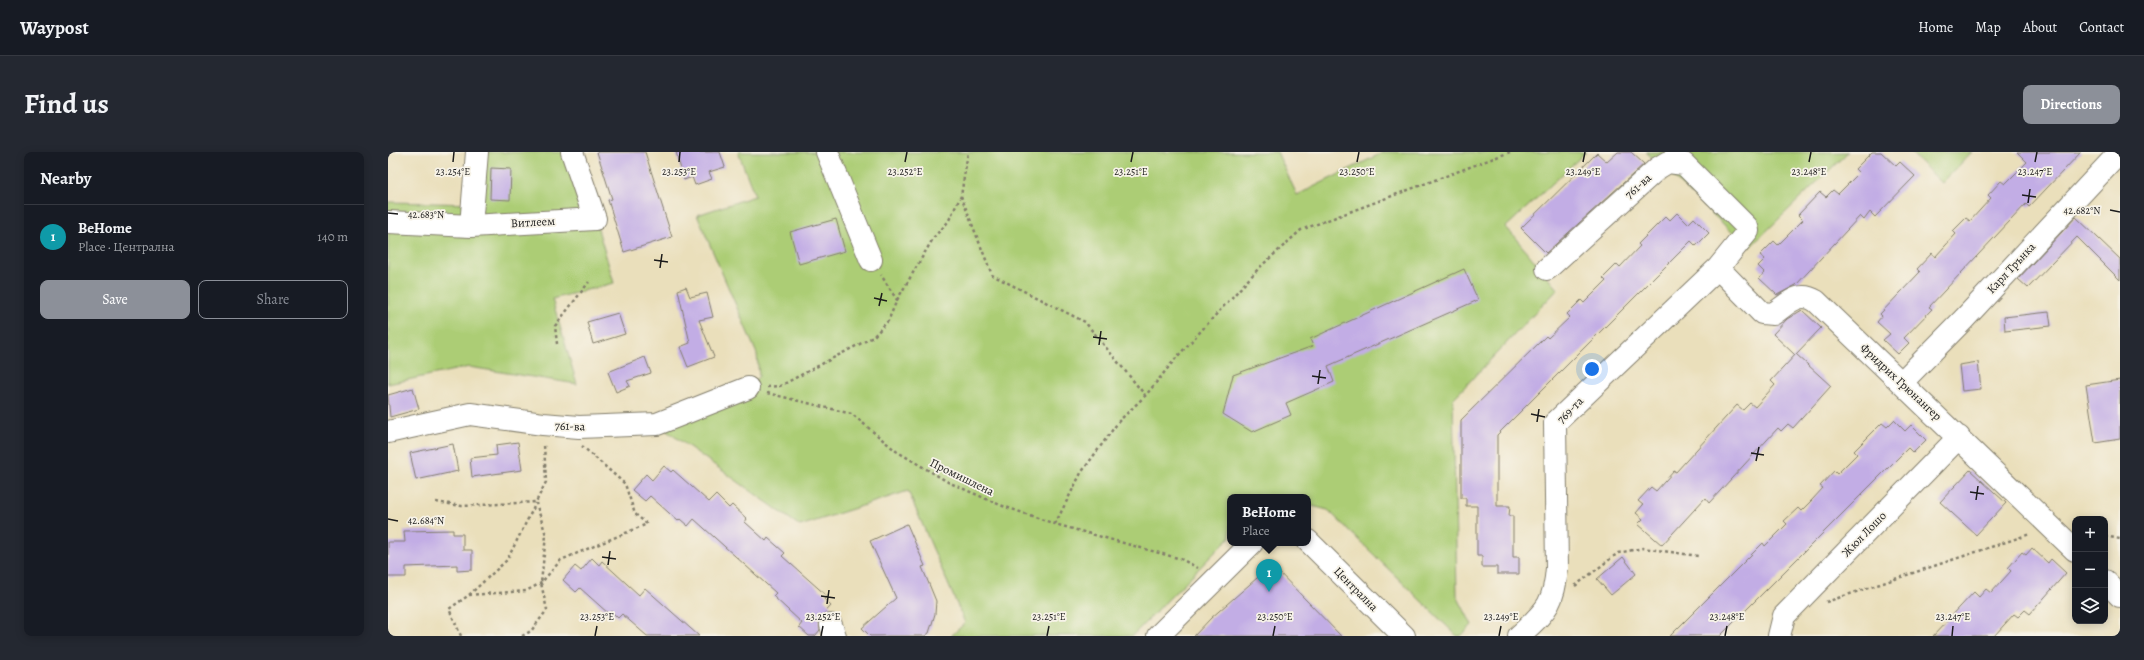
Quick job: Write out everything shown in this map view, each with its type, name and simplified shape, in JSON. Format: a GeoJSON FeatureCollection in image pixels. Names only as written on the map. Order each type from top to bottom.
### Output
{"type":"FeatureCollection","features":[{"type":"Feature","properties":{"kind":"street"},"geometry":{"type":"LineString","coordinates":[[471,226],[477,152]]}},
{"type":"Feature","properties":{"kind":"street","name":"Витлеем"},"geometry":{"type":"LineString","coordinates":[[388,222],[471,226],[595,219],[572,152]]}},
{"type":"Feature","properties":{"kind":"street"},"geometry":{"type":"LineString","coordinates":[[827,152],[871,260]]}},
{"type":"Feature","properties":{"kind":"street","name":"Карл Трънка"},"geometry":{"type":"LineString","coordinates":[[1901,383],[1964,319],[2120,152]]}},
{"type":"Feature","properties":{"kind":"street","name":"761-ва"},"geometry":{"type":"LineString","coordinates":[[1547,269],[1658,168],[1668,162],[1684,164],[1747,227],[1748,231],[1745,238],[1718,268]]}},
{"type":"Feature","properties":{"kind":"street","name":"Фридрих Грюнангер"},"geometry":{"type":"LineString","coordinates":[[1718,268],[1762,313],[1773,314],[1798,296],[1808,296],[1812,298],[1959,437],[2072,547]]}},
{"type":"Feature","properties":{"kind":"street","name":"769-та"},"geometry":{"type":"LineString","coordinates":[[1519,636],[1548,607],[1555,587],[1557,568],[1554,423],[1718,268]]}},
{"type":"Feature","properties":{"kind":"street","name":"761-ва"},"geometry":{"type":"LineString","coordinates":[[388,432],[470,414],[543,424],[579,427],[657,424],[748,388]]}},
{"type":"Feature","properties":{"kind":"street","name":"Жюл Лошо"},"geometry":{"type":"LineString","coordinates":[[1779,636],[1784,616],[1959,437]]}},
{"type":"Feature","properties":{"kind":"street","name":"Централна"},"geometry":{"type":"LineString","coordinates":[[1311,545],[1404,636]]}},
{"type":"Feature","properties":{"kind":"street"},"geometry":{"type":"LineString","coordinates":[[1158,636],[1249,546]]}},
{"type":"Feature","properties":{"kind":"street"},"geometry":{"type":"LineString","coordinates":[[2108,584],[2120,596]]}},
{"type":"Feature","properties":{"kind":"path"},"geometry":{"type":"LineString","coordinates":[[748,388],[780,386],[873,337],[888,321],[897,300],[934,237],[948,222],[961,196],[968,152]]}},
{"type":"Feature","properties":{"kind":"path"},"geometry":{"type":"LineString","coordinates":[[1055,524],[1081,472],[1119,421],[1146,395],[1176,358],[1259,268],[1301,230],[1510,152]]}},
{"type":"Feature","properties":{"kind":"path"},"geometry":{"type":"LineString","coordinates":[[961,196],[992,274],[1085,322],[1146,395]]}},
{"type":"Feature","properties":{"kind":"path"},"geometry":{"type":"LineString","coordinates":[[871,260],[897,300]]}},
{"type":"Feature","properties":{"kind":"path"},"geometry":{"type":"LineString","coordinates":[[557,344],[555,326],[589,282]]}},
{"type":"Feature","properties":{"kind":"path","name":"Промишлена"},"geometry":{"type":"LineString","coordinates":[[748,388],[852,414],[896,452],[948,482],[1000,505],[1055,524],[1181,559]]}},
{"type":"Feature","properties":{"kind":"path"},"geometry":{"type":"LineString","coordinates":[[461,636],[449,609],[469,595],[507,560],[546,482],[543,424]]}},
{"type":"Feature","properties":{"kind":"path"},"geometry":{"type":"LineString","coordinates":[[469,595],[526,591],[542,583],[561,560],[647,524],[635,514],[625,484],[580,444]]}},
{"type":"Feature","properties":{"kind":"path"},"geometry":{"type":"LineString","coordinates":[[436,502],[462,506],[536,502]]}},
{"type":"Feature","properties":{"kind":"path"},"geometry":{"type":"LineString","coordinates":[[522,636],[531,631],[547,610],[542,583],[546,535],[536,502]]}},
{"type":"Feature","properties":{"kind":"path"},"geometry":{"type":"LineString","coordinates":[[1821,604],[2052,527]]}},
{"type":"Feature","properties":{"kind":"path"},"geometry":{"type":"LineString","coordinates":[[2108,537],[2120,539]]}},
{"type":"Feature","properties":{"kind":"path"},"geometry":{"type":"LineString","coordinates":[[1571,589],[1618,553],[1644,548],[1698,556]]}},
{"type":"Feature","properties":{"kind":"green space"},"geometry":{"type":"Polygon","coordinates":[[[477,152],[572,152],[595,219],[614,283],[552,299],[577,384],[469,367],[388,384],[388,202],[474,204],[477,152]]]}},
{"type":"Feature","properties":{"kind":"green space"},"geometry":{"type":"Polygon","coordinates":[[[738,152],[1277,152],[1297,195],[1384,152],[1586,152],[1506,227],[1558,289],[1453,399],[1457,596],[1472,625],[1461,636],[1457,636],[1328,510],[1311,506],[1311,494],[1227,494],[1227,540],[1132,636],[951,636],[965,623],[908,491],[800,526],[657,424],[748,388],[759,376],[757,354],[697,215],[755,196],[738,152]]]}},
{"type":"Feature","properties":{"kind":"green space"},"geometry":{"type":"Polygon","coordinates":[[[1646,152],[1848,152],[1749,248],[1646,152]]]}},
{"type":"Feature","properties":{"kind":"green space"},"geometry":{"type":"Polygon","coordinates":[[[1910,152],[1972,152],[1942,183],[1910,152]]]}},
{"type":"Feature","properties":{"kind":"building"},"geometry":{"type":"Polygon","coordinates":[[[597,152],[645,152],[672,237],[624,252],[608,200],[612,199],[597,152]]]}},
{"type":"Feature","properties":{"kind":"building"},"geometry":{"type":"Polygon","coordinates":[[[676,152],[720,152],[725,167],[709,172],[712,179],[695,185],[692,177],[684,180],[676,152]]]}},
{"type":"Feature","properties":{"kind":"building"},"geometry":{"type":"Polygon","coordinates":[[[1618,152],[1631,152],[1644,164],[1546,253],[1521,228],[1597,153],[1607,162],[1618,152]]]}},
{"type":"Feature","properties":{"kind":"building"},"geometry":{"type":"Polygon","coordinates":[[[1872,152],[1881,152],[1896,166],[1900,162],[1915,176],[1875,217],[1870,212],[1864,220],[1860,216],[1796,285],[1777,295],[1759,278],[1765,273],[1758,266],[1765,259],[1760,255],[1774,241],[1778,245],[1803,220],[1798,215],[1820,192],[1826,197],[1833,190],[1838,194],[1859,173],[1855,169],[1872,152]]]}},
{"type":"Feature","properties":{"kind":"building"},"geometry":{"type":"Polygon","coordinates":[[[2017,152],[2081,152],[2029,207],[2026,204],[1929,307],[1932,309],[1904,338],[1909,343],[1898,354],[1883,340],[1890,334],[1877,322],[1882,316],[1880,314],[1920,272],[1917,269],[1932,253],[1935,257],[1956,234],[1953,231],[1966,218],[1970,221],[1991,198],[1988,195],[2001,181],[2005,184],[2027,162],[2017,152]]]}},
{"type":"Feature","properties":{"kind":"building"},"geometry":{"type":"Polygon","coordinates":[[[491,168],[511,169],[510,200],[490,199],[491,168]]]}},
{"type":"Feature","properties":{"kind":"building"},"geometry":{"type":"Polygon","coordinates":[[[1677,213],[1688,224],[1694,218],[1709,233],[1696,246],[1691,241],[1497,435],[1497,506],[1510,506],[1509,516],[1513,516],[1513,557],[1519,557],[1519,574],[1497,574],[1497,567],[1482,567],[1482,556],[1477,556],[1477,506],[1466,506],[1466,498],[1461,498],[1461,420],[1546,336],[1548,338],[1570,317],[1567,314],[1581,300],[1584,303],[1606,281],[1603,278],[1617,264],[1620,267],[1640,246],[1638,244],[1666,216],[1670,220],[1677,213]]]}},
{"type":"Feature","properties":{"kind":"building"},"geometry":{"type":"Polygon","coordinates":[[[2076,217],[2120,259],[2120,280],[2077,237],[2028,288],[2018,279],[2076,217]]]}},
{"type":"Feature","properties":{"kind":"building"},"geometry":{"type":"Polygon","coordinates":[[[836,219],[845,251],[799,264],[790,232],[836,219]]]}},
{"type":"Feature","properties":{"kind":"building"},"geometry":{"type":"Polygon","coordinates":[[[1464,269],[1478,300],[1328,366],[1334,382],[1286,403],[1291,415],[1252,432],[1223,414],[1233,375],[1313,346],[1310,339],[1464,269]]]}},
{"type":"Feature","properties":{"kind":"building"},"geometry":{"type":"Polygon","coordinates":[[[686,287],[690,297],[707,293],[713,317],[699,320],[714,357],[688,367],[680,347],[690,343],[678,290],[686,287]]]}},
{"type":"Feature","properties":{"kind":"building"},"geometry":{"type":"Polygon","coordinates":[[[1802,310],[1821,328],[1795,355],[1773,334],[1787,319],[1802,310]]]}},
{"type":"Feature","properties":{"kind":"building"},"geometry":{"type":"Polygon","coordinates":[[[2049,312],[2051,326],[2005,331],[2004,317],[2049,312]]]}},
{"type":"Feature","properties":{"kind":"building"},"geometry":{"type":"Polygon","coordinates":[[[618,313],[625,334],[593,344],[587,322],[618,313]]]}},
{"type":"Feature","properties":{"kind":"building"},"geometry":{"type":"Polygon","coordinates":[[[1796,354],[1831,386],[1793,428],[1788,424],[1781,431],[1778,428],[1709,503],[1705,498],[1662,545],[1638,524],[1643,519],[1636,513],[1643,505],[1638,501],[1651,487],[1656,491],[1674,471],[1676,472],[1737,405],[1743,410],[1750,403],[1755,407],[1775,385],[1771,381],[1796,354]]]}},
{"type":"Feature","properties":{"kind":"building"},"geometry":{"type":"Polygon","coordinates":[[[645,357],[651,373],[627,381],[630,386],[616,392],[608,372],[645,357]]]}},
{"type":"Feature","properties":{"kind":"building"},"geometry":{"type":"Polygon","coordinates":[[[1978,362],[1981,389],[1962,391],[1959,365],[1978,362]]]}},
{"type":"Feature","properties":{"kind":"building"},"geometry":{"type":"Polygon","coordinates":[[[2120,380],[2120,439],[2095,443],[2086,385],[2120,380]]]}},
{"type":"Feature","properties":{"kind":"building"},"geometry":{"type":"Polygon","coordinates":[[[413,388],[419,409],[390,417],[388,395],[413,388]]]}},
{"type":"Feature","properties":{"kind":"building"},"geometry":{"type":"Polygon","coordinates":[[[1894,420],[1905,431],[1911,425],[1926,440],[1913,453],[1908,448],[1720,636],[1670,636],[1763,543],[1765,546],[1787,524],[1784,521],[1798,508],[1801,511],[1812,500],[1823,488],[1820,486],[1834,471],[1837,474],[1857,454],[1854,451],[1882,423],[1887,427],[1894,420]]]}},
{"type":"Feature","properties":{"kind":"building"},"geometry":{"type":"Polygon","coordinates":[[[518,442],[522,470],[472,477],[470,458],[497,455],[496,445],[518,442]]]}},
{"type":"Feature","properties":{"kind":"building"},"geometry":{"type":"Polygon","coordinates":[[[453,444],[458,471],[416,480],[410,453],[453,444]]]}},
{"type":"Feature","properties":{"kind":"building"},"geometry":{"type":"Polygon","coordinates":[[[664,466],[671,472],[673,470],[709,502],[716,495],[729,508],[732,505],[747,519],[745,522],[766,541],[768,538],[785,553],[782,556],[827,596],[824,599],[831,606],[819,619],[820,630],[815,636],[809,636],[799,627],[802,623],[773,596],[776,593],[694,519],[688,526],[680,519],[678,521],[650,496],[645,501],[632,490],[646,474],[652,480],[664,466]]]}},
{"type":"Feature","properties":{"kind":"building"},"geometry":{"type":"Polygon","coordinates":[[[1970,470],[2006,503],[1976,535],[1940,502],[1970,470]]]}},
{"type":"Feature","properties":{"kind":"building"},"geometry":{"type":"Polygon","coordinates":[[[907,524],[925,566],[922,567],[936,601],[935,614],[929,633],[925,636],[870,636],[862,628],[896,598],[870,541],[907,524]]]}},
{"type":"Feature","properties":{"kind":"building"},"geometry":{"type":"Polygon","coordinates":[[[453,530],[453,534],[463,534],[463,550],[472,550],[472,570],[457,571],[457,565],[406,567],[406,577],[388,577],[388,542],[405,542],[404,531],[453,530]]]}},
{"type":"Feature","properties":{"kind":"building"},"geometry":{"type":"Polygon","coordinates":[[[2032,548],[2048,563],[2051,559],[2066,573],[2030,614],[2025,610],[2018,617],[2014,614],[1994,636],[1933,636],[1974,592],[1979,597],[1986,589],[1991,593],[2011,571],[2008,568],[2022,552],[2026,555],[2032,548]]]}},
{"type":"Feature","properties":{"kind":"building"},"geometry":{"type":"Polygon","coordinates":[[[1623,557],[1636,574],[1611,595],[1597,579],[1623,557]]]}},
{"type":"Feature","properties":{"kind":"building"},"geometry":{"type":"Polygon","coordinates":[[[592,558],[599,565],[602,561],[639,595],[645,588],[699,636],[647,636],[622,614],[618,618],[611,611],[609,614],[580,588],[576,592],[563,580],[575,566],[581,571],[592,558]]]}},
{"type":"Feature","properties":{"kind":"building"},"geometry":{"type":"Polygon","coordinates":[[[1272,565],[1341,636],[1194,636],[1211,618],[1272,565]]]}},
{"type":"Feature","properties":{"kind":"place","name":"BeHome"},"geometry":{"type":"Point","coordinates":[1269,592]}}]}
